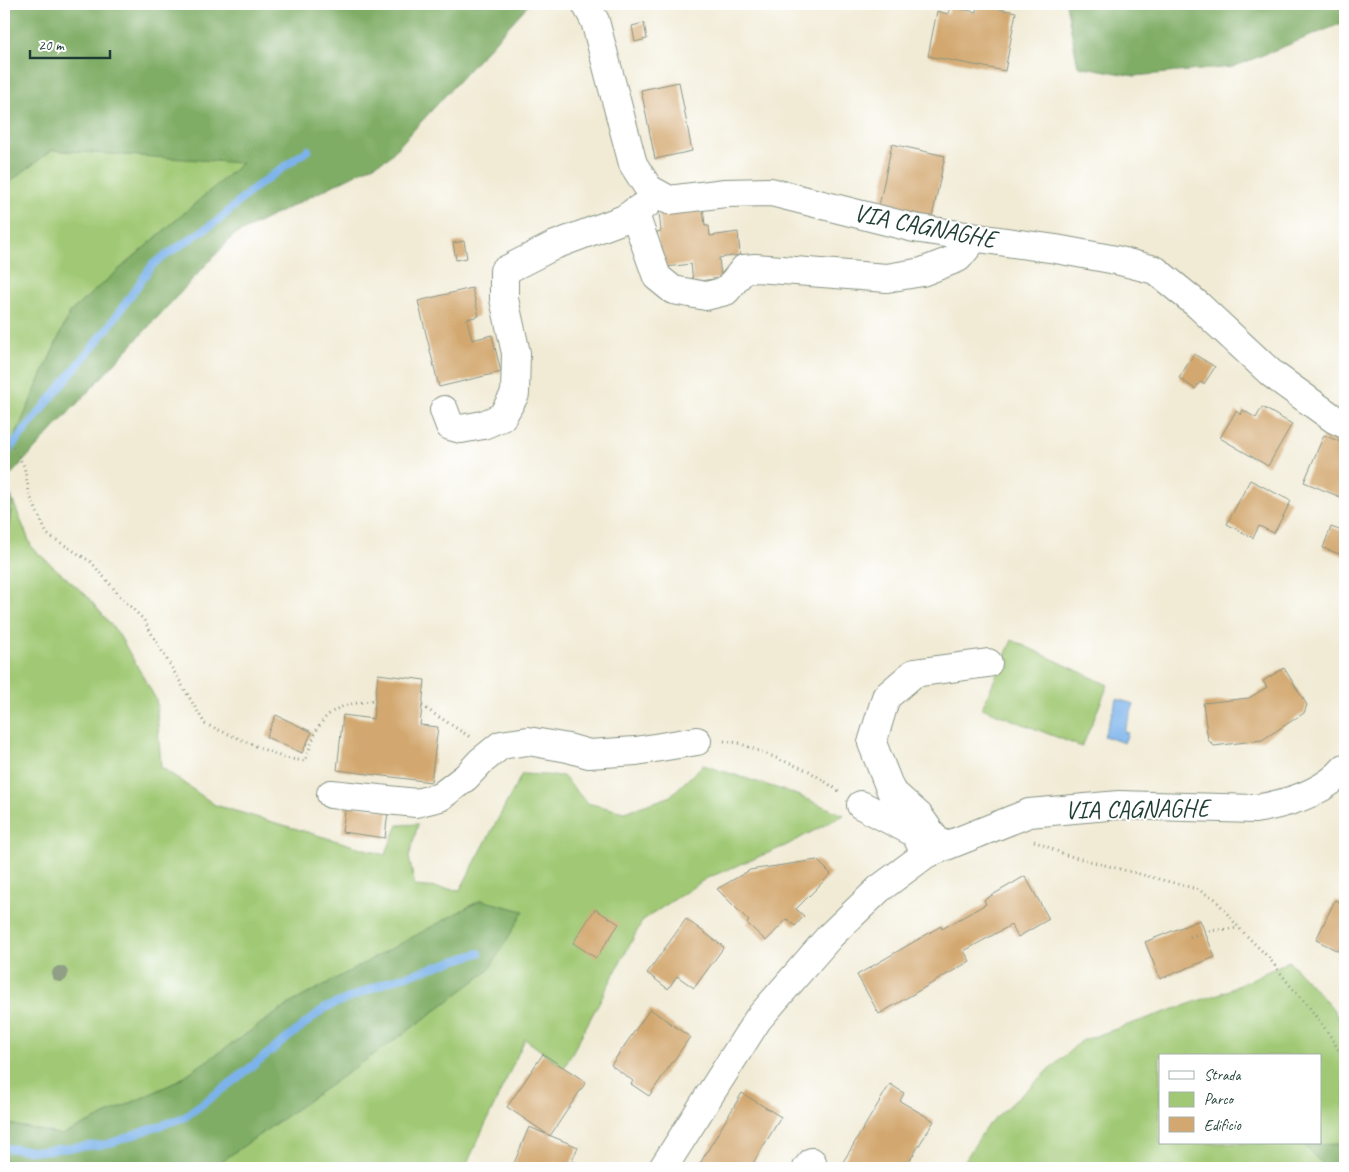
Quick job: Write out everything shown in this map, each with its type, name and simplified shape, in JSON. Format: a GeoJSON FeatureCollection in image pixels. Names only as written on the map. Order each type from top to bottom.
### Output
{"type":"FeatureCollection","features":[{"type":"Feature","properties":{"kind":"street"},"geometry":{"type":"LineString","coordinates":[[444,410],[450,426],[461,429],[483,425],[502,417],[515,394],[516,353],[504,299],[504,271],[555,245],[624,219],[660,195],[649,189],[633,164],[595,21],[586,4]]}},
{"type":"Feature","properties":{"kind":"street","name":"VIA CAGNAGHE"},"geometry":{"type":"LineString","coordinates":[[660,195],[669,200],[725,193],[771,192],[914,228],[1056,249],[1116,260],[1155,270],[1198,305],[1272,374],[1334,419],[1345,424]]}},
{"type":"Feature","properties":{"kind":"street"},"geometry":{"type":"LineString","coordinates":[[634,212],[657,277],[673,290],[706,296],[726,291],[744,269],[755,268],[887,278],[922,272],[958,258],[975,238]]}},
{"type":"Feature","properties":{"kind":"street"},"geometry":{"type":"LineString","coordinates":[[933,851],[920,816],[891,791],[872,743],[886,697],[914,673],[988,663]]}},
{"type":"Feature","properties":{"kind":"street"},"geometry":{"type":"LineString","coordinates":[[331,794],[416,803],[440,797],[466,777],[480,762],[501,745],[528,740],[589,754],[636,751],[696,741]]}},
{"type":"Feature","properties":{"kind":"street","name":"VIA CAGNAGHE"},"geometry":{"type":"LineString","coordinates":[[663,1168],[758,1019],[830,936],[878,889],[933,851],[1029,813],[1119,805],[1255,809],[1275,806],[1325,785],[1345,768]]}},
{"type":"Feature","properties":{"kind":"street"},"geometry":{"type":"LineString","coordinates":[[861,805],[915,833],[933,851]]}},
{"type":"Feature","properties":{"kind":"path"},"geometry":{"type":"LineString","coordinates":[[4,448],[12,446],[24,466],[30,496],[47,534],[91,562],[120,597],[143,619],[205,724],[284,758],[305,761],[318,726],[330,712],[345,705],[375,700]]}},
{"type":"Feature","properties":{"kind":"path"},"geometry":{"type":"LineString","coordinates":[[422,706],[480,743],[501,745]]}},
{"type":"Feature","properties":{"kind":"path"},"geometry":{"type":"LineString","coordinates":[[696,741],[717,739],[739,743],[809,771],[861,805]]}},
{"type":"Feature","properties":{"kind":"path"},"geometry":{"type":"LineString","coordinates":[[1000,824],[1066,855],[1197,889],[1215,900],[1239,928],[1269,958],[1309,1007],[1333,1040],[1345,1062]]}},
{"type":"Feature","properties":{"kind":"path"},"geometry":{"type":"LineString","coordinates":[[1190,937],[1208,931],[1239,928]]}},
{"type":"Feature","properties":{"kind":"green space"},"geometry":{"type":"Polygon","coordinates":[[[4,4],[529,4],[388,158],[234,235],[5,481],[13,501],[4,553],[4,461],[70,312],[242,163],[52,150],[4,186],[4,4]]]}},
{"type":"Feature","properties":{"kind":"green space"},"geometry":{"type":"Polygon","coordinates":[[[1066,4],[1345,4],[1345,22],[1233,67],[1134,76],[1078,66],[1066,4]]]}},
{"type":"Feature","properties":{"kind":"green space"},"geometry":{"type":"Polygon","coordinates":[[[52,150],[243,162],[70,312],[4,461],[4,186],[52,150]]]}},
{"type":"Feature","properties":{"kind":"green space"},"geometry":{"type":"Polygon","coordinates":[[[13,501],[32,548],[86,595],[118,633],[156,699],[161,767],[215,805],[385,855],[398,825],[418,824],[409,857],[415,886],[460,890],[522,774],[563,776],[587,803],[624,812],[669,797],[703,765],[792,793],[844,815],[785,846],[707,878],[643,920],[564,1068],[525,1039],[465,1168],[212,1168],[420,1022],[489,970],[481,900],[291,1003],[176,1082],[62,1135],[4,1123],[4,553],[13,501]]]}},
{"type":"Feature","properties":{"kind":"green space"},"geometry":{"type":"Polygon","coordinates":[[[1012,640],[1108,685],[1082,747],[982,708],[1012,640]]]}},
{"type":"Feature","properties":{"kind":"green space"},"geometry":{"type":"Polygon","coordinates":[[[481,900],[524,911],[489,970],[420,1022],[212,1168],[4,1168],[4,1123],[62,1135],[176,1082],[291,1003],[481,900]]]}},
{"type":"Feature","properties":{"kind":"green space"},"geometry":{"type":"Polygon","coordinates":[[[1289,961],[1333,1009],[1345,1030],[1345,1144],[1305,1145],[1326,1168],[960,1168],[987,1126],[1081,1041],[1227,991],[1289,961]]]}},
{"type":"Feature","properties":{"kind":"green space"},"geometry":{"type":"Polygon","coordinates":[[[1345,1144],[1345,1168],[1326,1168],[1304,1145],[1345,1144]]]}},
{"type":"Feature","properties":{"kind":"water"},"geometry":{"type":"Polygon","coordinates":[[[1117,699],[1134,704],[1124,732],[1128,733],[1124,743],[1104,736],[1117,699]]]}},
{"type":"Feature","properties":{"kind":"building"},"geometry":{"type":"Polygon","coordinates":[[[977,5],[1016,12],[1005,71],[928,56],[937,11],[948,14],[950,7],[976,12],[977,5]]]}},
{"type":"Feature","properties":{"kind":"building"},"geometry":{"type":"Polygon","coordinates":[[[644,23],[647,39],[635,42],[632,26],[644,23]]]}},
{"type":"Feature","properties":{"kind":"building"},"geometry":{"type":"Polygon","coordinates":[[[679,82],[692,151],[655,159],[641,90],[679,82]]]}},
{"type":"Feature","properties":{"kind":"building"},"geometry":{"type":"Polygon","coordinates":[[[892,144],[945,156],[932,217],[879,206],[892,144]]]}},
{"type":"Feature","properties":{"kind":"building"},"geometry":{"type":"Polygon","coordinates":[[[703,207],[705,226],[709,226],[710,236],[738,232],[740,255],[719,258],[721,278],[693,282],[691,264],[666,267],[660,263],[657,232],[661,231],[659,212],[703,207]]]}},
{"type":"Feature","properties":{"kind":"building"},"geometry":{"type":"Polygon","coordinates":[[[464,241],[467,258],[456,260],[453,243],[464,241]]]}},
{"type":"Feature","properties":{"kind":"building"},"geometry":{"type":"Polygon","coordinates":[[[472,288],[479,316],[467,319],[472,340],[492,335],[501,372],[439,387],[418,301],[472,288]]]}},
{"type":"Feature","properties":{"kind":"building"},"geometry":{"type":"Polygon","coordinates":[[[1194,354],[1215,367],[1204,384],[1200,382],[1195,389],[1179,378],[1194,354]]]}},
{"type":"Feature","properties":{"kind":"building"},"geometry":{"type":"Polygon","coordinates":[[[1262,407],[1292,424],[1268,466],[1220,438],[1236,411],[1241,415],[1243,410],[1256,418],[1262,407]]]}},
{"type":"Feature","properties":{"kind":"building"},"geometry":{"type":"Polygon","coordinates":[[[1324,435],[1345,444],[1345,499],[1304,482],[1324,435]]]}},
{"type":"Feature","properties":{"kind":"building"},"geometry":{"type":"Polygon","coordinates":[[[1250,480],[1291,501],[1274,533],[1259,526],[1253,538],[1227,524],[1250,480]]]}},
{"type":"Feature","properties":{"kind":"building"},"geometry":{"type":"Polygon","coordinates":[[[1331,527],[1345,532],[1345,556],[1323,548],[1331,527]]]}},
{"type":"Feature","properties":{"kind":"building"},"geometry":{"type":"Polygon","coordinates":[[[1284,668],[1307,705],[1304,713],[1262,740],[1214,746],[1208,740],[1203,703],[1249,698],[1267,687],[1263,681],[1284,668]]]}},
{"type":"Feature","properties":{"kind":"building"},"geometry":{"type":"Polygon","coordinates":[[[378,674],[425,680],[420,725],[438,727],[431,782],[337,770],[343,715],[373,719],[378,674]]]}},
{"type":"Feature","properties":{"kind":"building"},"geometry":{"type":"Polygon","coordinates":[[[276,715],[312,732],[302,753],[266,737],[276,715]]]}},
{"type":"Feature","properties":{"kind":"building"},"geometry":{"type":"Polygon","coordinates":[[[346,805],[388,811],[385,838],[342,832],[346,805]]]}},
{"type":"Feature","properties":{"kind":"building"},"geometry":{"type":"Polygon","coordinates":[[[817,860],[831,874],[796,909],[804,916],[795,926],[787,919],[766,941],[717,889],[750,870],[817,860]]]}},
{"type":"Feature","properties":{"kind":"building"},"geometry":{"type":"Polygon","coordinates":[[[1025,876],[1049,919],[1018,937],[1011,925],[964,951],[970,961],[879,1014],[857,975],[941,926],[942,929],[986,904],[984,900],[1025,876]]]}},
{"type":"Feature","properties":{"kind":"building"},"geometry":{"type":"Polygon","coordinates":[[[1335,900],[1345,905],[1344,954],[1316,940],[1335,900]]]}},
{"type":"Feature","properties":{"kind":"building"},"geometry":{"type":"Polygon","coordinates":[[[595,909],[619,924],[596,958],[573,943],[595,909]]]}},
{"type":"Feature","properties":{"kind":"building"},"geometry":{"type":"Polygon","coordinates":[[[686,919],[724,947],[694,988],[677,976],[668,989],[647,973],[686,919]]]}},
{"type":"Feature","properties":{"kind":"building"},"geometry":{"type":"Polygon","coordinates":[[[1200,920],[1215,957],[1160,979],[1145,942],[1200,920]]]}},
{"type":"Feature","properties":{"kind":"building"},"geometry":{"type":"Polygon","coordinates":[[[650,1009],[690,1037],[649,1096],[631,1084],[633,1081],[611,1065],[650,1009]]]}},
{"type":"Feature","properties":{"kind":"building"},"geometry":{"type":"Polygon","coordinates":[[[543,1054],[586,1082],[550,1136],[507,1107],[543,1054]]]}},
{"type":"Feature","properties":{"kind":"building"},"geometry":{"type":"Polygon","coordinates":[[[890,1084],[904,1093],[900,1101],[934,1121],[905,1168],[854,1168],[843,1162],[890,1084]]]}},
{"type":"Feature","properties":{"kind":"building"},"geometry":{"type":"Polygon","coordinates":[[[742,1093],[781,1117],[750,1168],[704,1168],[699,1165],[742,1093]]]}},
{"type":"Feature","properties":{"kind":"building"},"geometry":{"type":"Polygon","coordinates":[[[529,1127],[578,1147],[569,1168],[512,1168],[529,1127]]]}},
{"type":"Feature","properties":{"kind":"waterway"},"geometry":{"type":"LineString","coordinates":[[4,456],[107,329],[153,264],[220,219],[253,189],[308,150]]}},
{"type":"Feature","properties":{"kind":"waterway"},"geometry":{"type":"LineString","coordinates":[[4,1148],[39,1151],[108,1144],[185,1117],[325,1008],[390,981],[479,953]]}}]}
